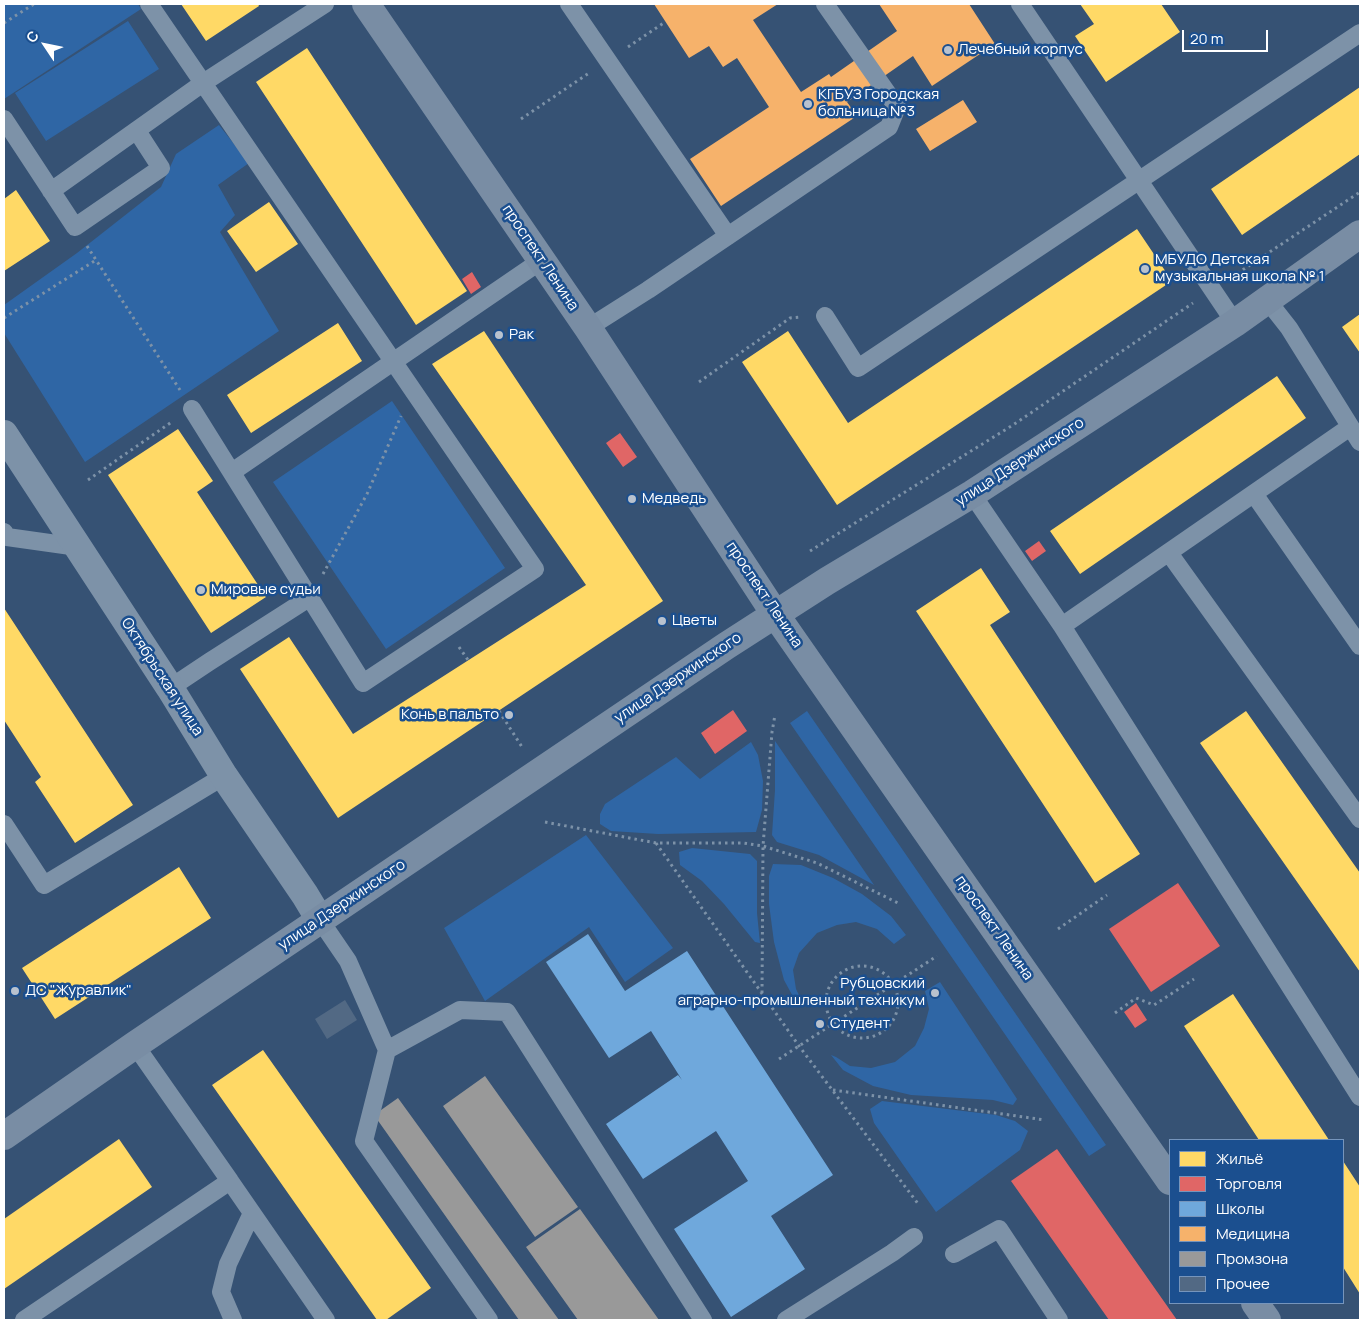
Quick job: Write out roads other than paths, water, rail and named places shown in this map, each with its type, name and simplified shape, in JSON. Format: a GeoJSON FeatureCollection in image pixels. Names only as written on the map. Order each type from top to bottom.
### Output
{"type":"FeatureCollection","features":[{"type":"Feature","properties":{"kind":"main road","name":"проспект Ленина"},"geometry":{"type":"LineString","coordinates":[[366,4],[588,328],[775,614],[1169,1180]]}},
{"type":"Feature","properties":{"kind":"main road","name":"улица Дзержинского"},"geometry":{"type":"LineString","coordinates":[[4,1136],[135,1045],[726,646],[972,494],[1235,323],[1360,234]]}},
{"type":"Feature","properties":{"kind":"main road"},"geometry":{"type":"LineString","coordinates":[[1256,1304],[1267,1320]]}},
{"type":"Feature","properties":{"kind":"street","name":"Октябрьская улица"},"geometry":{"type":"LineString","coordinates":[[4,434],[170,688],[224,776],[306,895],[320,920]]}},
{"type":"Feature","properties":{"kind":"lane"},"geometry":{"type":"LineString","coordinates":[[149,4],[535,570],[363,683],[192,408]]}},
{"type":"Feature","properties":{"kind":"lane"},"geometry":{"type":"LineString","coordinates":[[51,192],[203,83],[325,4]]}},
{"type":"Feature","properties":{"kind":"lane"},"geometry":{"type":"LineString","coordinates":[[569,4],[728,236]]}},
{"type":"Feature","properties":{"kind":"lane"},"geometry":{"type":"LineString","coordinates":[[588,328],[889,127],[897,107],[826,4]]}},
{"type":"Feature","properties":{"kind":"lane"},"geometry":{"type":"LineString","coordinates":[[1020,4],[1235,323]]}},
{"type":"Feature","properties":{"kind":"lane"},"geometry":{"type":"LineString","coordinates":[[825,316],[858,368],[1360,33]]}},
{"type":"Feature","properties":{"kind":"lane"},"geometry":{"type":"LineString","coordinates":[[4,119],[75,227],[161,168],[137,131]]}},
{"type":"Feature","properties":{"kind":"lane"},"geometry":{"type":"LineString","coordinates":[[232,472],[542,260]]}},
{"type":"Feature","properties":{"kind":"lane"},"geometry":{"type":"LineString","coordinates":[[1267,300],[1289,328],[1360,442]]}},
{"type":"Feature","properties":{"kind":"lane"},"geometry":{"type":"LineString","coordinates":[[1062,626],[1350,428]]}},
{"type":"Feature","properties":{"kind":"lane"},"geometry":{"type":"LineString","coordinates":[[972,494],[1062,626],[1360,1097]]}},
{"type":"Feature","properties":{"kind":"lane"},"geometry":{"type":"LineString","coordinates":[[1254,494],[1360,646]]}},
{"type":"Feature","properties":{"kind":"lane"},"geometry":{"type":"LineString","coordinates":[[4,532],[8,537],[78,547]]}},
{"type":"Feature","properties":{"kind":"lane"},"geometry":{"type":"LineString","coordinates":[[1169,553],[1360,819]]}},
{"type":"Feature","properties":{"kind":"lane"},"geometry":{"type":"LineString","coordinates":[[170,688],[309,598]]}},
{"type":"Feature","properties":{"kind":"lane"},"geometry":{"type":"LineString","coordinates":[[4,824],[44,886],[224,776]]}},
{"type":"Feature","properties":{"kind":"lane"},"geometry":{"type":"LineString","coordinates":[[320,920],[348,961],[386,1050],[364,1141],[489,1320]]}},
{"type":"Feature","properties":{"kind":"lane"},"geometry":{"type":"LineString","coordinates":[[386,1050],[460,1010],[507,1012],[702,1320]]}},
{"type":"Feature","properties":{"kind":"lane"},"geometry":{"type":"LineString","coordinates":[[135,1045],[326,1320]]}},
{"type":"Feature","properties":{"kind":"lane"},"geometry":{"type":"LineString","coordinates":[[24,1320],[230,1181]]}},
{"type":"Feature","properties":{"kind":"lane"},"geometry":{"type":"LineString","coordinates":[[233,1320],[221,1292],[228,1264],[252,1213]]}},
{"type":"Feature","properties":{"kind":"lane"},"geometry":{"type":"LineString","coordinates":[[954,1254],[999,1229],[1059,1320]]}},
{"type":"Feature","properties":{"kind":"lane"},"geometry":{"type":"LineString","coordinates":[[786,1320],[914,1237]]}},
{"type":"Feature","properties":{"kind":"place","name":"Лечебный корпус"},"geometry":{"type":"Point","coordinates":[948,50]}},
{"type":"Feature","properties":{"kind":"place","name":"КГБУЗ Городская больница №3"},"geometry":{"type":"Point","coordinates":[808,104]}},
{"type":"Feature","properties":{"kind":"place","name":"МБУДО Детская музыкальная школа № 1"},"geometry":{"type":"Point","coordinates":[1145,269]}},
{"type":"Feature","properties":{"kind":"place","name":"Рак"},"geometry":{"type":"Point","coordinates":[499,335]}},
{"type":"Feature","properties":{"kind":"place","name":"Медведь"},"geometry":{"type":"Point","coordinates":[632,499]}},
{"type":"Feature","properties":{"kind":"place","name":"Мировые судьи"},"geometry":{"type":"Point","coordinates":[201,590]}},
{"type":"Feature","properties":{"kind":"place","name":"Цветы"},"geometry":{"type":"Point","coordinates":[662,621]}},
{"type":"Feature","properties":{"kind":"place","name":"Конь в пальто"},"geometry":{"type":"Point","coordinates":[509,715]}},
{"type":"Feature","properties":{"kind":"place","name":"ДС \"Журавлик\""},"geometry":{"type":"Point","coordinates":[15,991]}},
{"type":"Feature","properties":{"kind":"place","name":"Рубцовский аграрно-промышленный техникум"},"geometry":{"type":"Point","coordinates":[935,993]}},
{"type":"Feature","properties":{"kind":"place","name":"Студент"},"geometry":{"type":"Point","coordinates":[820,1024]}}]}
